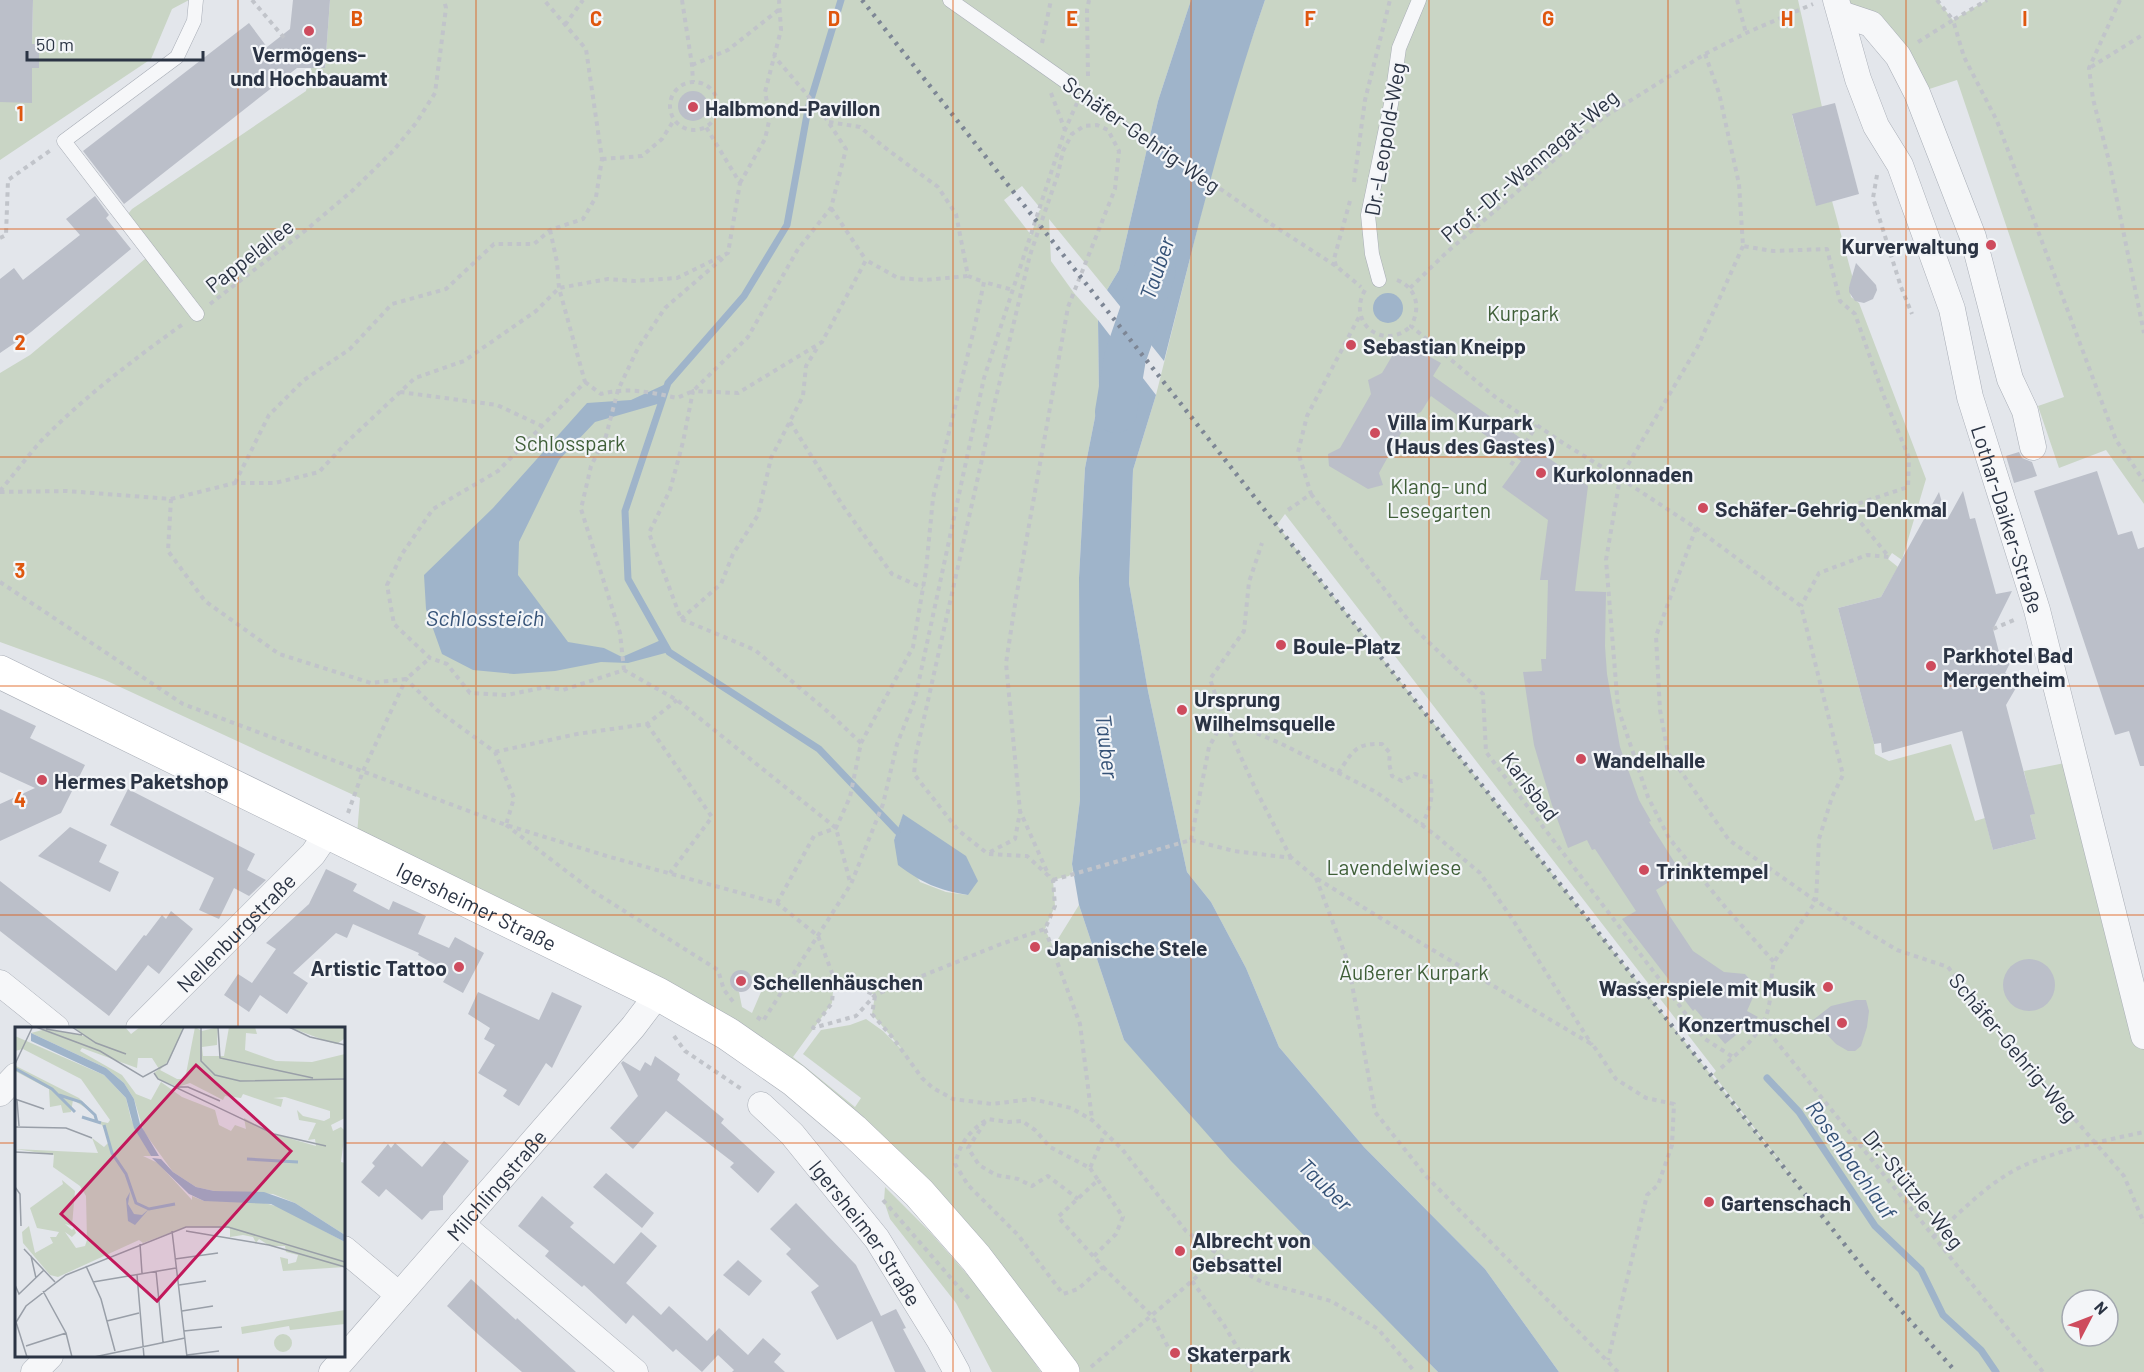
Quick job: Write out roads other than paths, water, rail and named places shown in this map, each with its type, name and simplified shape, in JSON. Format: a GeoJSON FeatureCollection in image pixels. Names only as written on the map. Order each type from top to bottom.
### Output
{"type":"FeatureCollection","features":[{"type":"Feature","properties":{"kind":"street"},"geometry":{"type":"LineString","coordinates":[[1831,6],[1871,24],[1898,56],[1917,93],[1973,237],[2010,379],[2025,411],[2033,447]]}},
{"type":"Feature","properties":{"kind":"street","name":"Lothar-Daiker-Straße"},"geometry":{"type":"LineString","coordinates":[[1831,6],[1875,126],[1900,165],[1952,309],[1970,397],[2037,610],[2143,1030]]}},
{"type":"Feature","properties":{"kind":"street","name":"Igersheimer Straße"},"geometry":{"type":"LineString","coordinates":[[0,672],[658,994],[728,1034],[794,1080],[853,1130],[919,1193],[1077,1370]]}},
{"type":"Feature","properties":{"kind":"street","name":"Nellenburgstraße"},"geometry":{"type":"LineString","coordinates":[[140,1027],[313,855],[328,832]]}},
{"type":"Feature","properties":{"kind":"street"},"geometry":{"type":"LineString","coordinates":[[0,983],[54,1027]]}},
{"type":"Feature","properties":{"kind":"street","name":"Milchlingstraße"},"geometry":{"type":"LineString","coordinates":[[332,1372],[633,1027],[658,994]]}},
{"type":"Feature","properties":{"kind":"street"},"geometry":{"type":"LineString","coordinates":[[0,1093],[15,1077]]}},
{"type":"Feature","properties":{"kind":"street","name":"Igersheimer Straße"},"geometry":{"type":"LineString","coordinates":[[761,1105],[792,1134],[877,1239],[957,1372]]}},
{"type":"Feature","properties":{"kind":"street"},"geometry":{"type":"LineString","coordinates":[[461,1224],[635,1372]]}},
{"type":"Feature","properties":{"kind":"street"},"geometry":{"type":"LineString","coordinates":[[345,1250],[399,1295]]}},
{"type":"Feature","properties":{"kind":"street"},"geometry":{"type":"LineString","coordinates":[[34,1372],[49,1357]]}},
{"type":"Feature","properties":{"kind":"lane"},"geometry":{"type":"LineString","coordinates":[[196,0],[194,21],[177,57],[64,141],[197,314]]}},
{"type":"Feature","properties":{"kind":"lane","name":"Schäfer-Gehrig-Weg"},"geometry":{"type":"LineString","coordinates":[[950,0],[1072,86]]}},
{"type":"Feature","properties":{"kind":"lane","name":"Dr.-Leopold-Weg"},"geometry":{"type":"LineString","coordinates":[[1379,280],[1372,254],[1368,215],[1391,104],[1399,48],[1419,0]]}},
{"type":"Feature","properties":{"kind":"water"},"geometry":{"type":"Polygon","coordinates":[[[1191,0],[1265,0],[1223,134],[1164,361],[1107,290],[1119,270],[1158,101],[1191,0]]]}},
{"type":"Feature","properties":{"kind":"water"},"geometry":{"type":"Polygon","coordinates":[[[1388,293],[1398,298],[1403,308],[1398,318],[1388,323],[1378,318],[1373,308],[1378,298],[1388,293]]]}},
{"type":"Feature","properties":{"kind":"water"},"geometry":{"type":"Polygon","coordinates":[[[1098,320],[1156,395],[1133,470],[1129,583],[1148,691],[1187,872],[1211,902],[1246,968],[1279,1047],[1364,1147],[1485,1269],[1559,1372],[1438,1372],[1231,1161],[1124,1040],[1079,905],[1072,864],[1080,800],[1079,578],[1085,468],[1099,397],[1098,320]]]}},
{"type":"Feature","properties":{"kind":"water","name":"Schlossteich"},"geometry":{"type":"Polygon","coordinates":[[[668,383],[661,403],[595,422],[559,460],[519,542],[518,575],[568,642],[604,648],[622,657],[661,640],[669,652],[628,663],[601,662],[555,671],[514,674],[473,670],[442,654],[426,609],[424,575],[493,508],[587,403],[631,400],[668,383]]]}},
{"type":"Feature","properties":{"kind":"water"},"geometry":{"type":"Polygon","coordinates":[[[903,814],[966,856],[978,881],[968,895],[931,885],[898,865],[894,840],[903,814]]]}},
{"type":"Feature","properties":{"kind":"waterway"},"geometry":{"type":"LineString","coordinates":[[841,0],[808,109],[787,225],[744,296],[668,383],[625,511],[628,579],[669,652],[819,749],[897,831]]}},
{"type":"Feature","properties":{"kind":"waterway","name":"Tauber"},"geometry":{"type":"LineString","coordinates":[[1116,412],[1125,358],[1155,270]]}},
{"type":"Feature","properties":{"kind":"waterway","name":"Rosenbachlauf"},"geometry":{"type":"LineString","coordinates":[[1767,1078],[1799,1112],[1875,1226],[1921,1270],[1943,1315],[1981,1350],[1996,1372]]}},
{"type":"Feature","properties":{"kind":"railway"},"geometry":{"type":"LineString","coordinates":[[862,0],[1864,1269],[1956,1372]]}},
{"type":"Feature","properties":{"kind":"place","name":"Vermögens- und Hochbauamt"},"geometry":{"type":"Point","coordinates":[309,31]}},
{"type":"Feature","properties":{"kind":"place","name":"Halbmond-Pavillon"},"geometry":{"type":"Point","coordinates":[693,107]}},
{"type":"Feature","properties":{"kind":"place","name":"Kurverwaltung"},"geometry":{"type":"Point","coordinates":[1991,245]}},
{"type":"Feature","properties":{"kind":"place","name":"Sebastian Kneipp"},"geometry":{"type":"Point","coordinates":[1351,345]}},
{"type":"Feature","properties":{"kind":"place","name":"Villa im Kurpark (Haus des Gastes)"},"geometry":{"type":"Point","coordinates":[1375,433]}},
{"type":"Feature","properties":{"kind":"place","name":"Kurkolonnaden"},"geometry":{"type":"Point","coordinates":[1541,473]}},
{"type":"Feature","properties":{"kind":"place","name":"Schäfer-Gehrig-Denkmal"},"geometry":{"type":"Point","coordinates":[1703,508]}},
{"type":"Feature","properties":{"kind":"place","name":"Boule-Platz"},"geometry":{"type":"Point","coordinates":[1281,645]}},
{"type":"Feature","properties":{"kind":"place","name":"Parkhotel Bad Mergentheim"},"geometry":{"type":"Point","coordinates":[1931,666]}},
{"type":"Feature","properties":{"kind":"place","name":"Ursprung Wilhelmsquelle"},"geometry":{"type":"Point","coordinates":[1182,710]}},
{"type":"Feature","properties":{"kind":"place","name":"Wandelhalle"},"geometry":{"type":"Point","coordinates":[1581,759]}},
{"type":"Feature","properties":{"kind":"place","name":"Hermes Paketshop"},"geometry":{"type":"Point","coordinates":[42,780]}},
{"type":"Feature","properties":{"kind":"place","name":"Trinktempel"},"geometry":{"type":"Point","coordinates":[1644,870]}},
{"type":"Feature","properties":{"kind":"place","name":"Japanische Stele"},"geometry":{"type":"Point","coordinates":[1035,947]}},
{"type":"Feature","properties":{"kind":"place","name":"Artistic Tattoo"},"geometry":{"type":"Point","coordinates":[459,967]}},
{"type":"Feature","properties":{"kind":"place","name":"Schellenhäuschen"},"geometry":{"type":"Point","coordinates":[741,981]}},
{"type":"Feature","properties":{"kind":"place","name":"Wasserspiele mit Musik"},"geometry":{"type":"Point","coordinates":[1828,987]}},
{"type":"Feature","properties":{"kind":"place","name":"Konzertmuschel"},"geometry":{"type":"Point","coordinates":[1842,1023]}},
{"type":"Feature","properties":{"kind":"place","name":"Gartenschach"},"geometry":{"type":"Point","coordinates":[1709,1202]}},
{"type":"Feature","properties":{"kind":"place","name":"Albrecht von Gebsattel"},"geometry":{"type":"Point","coordinates":[1180,1251]}},
{"type":"Feature","properties":{"kind":"place","name":"Skaterpark"},"geometry":{"type":"Point","coordinates":[1175,1353]}},
{"type":"Feature","properties":{"kind":"park label","name":"Kurpark"},"geometry":{"type":"Point","coordinates":[1523,312]}},
{"type":"Feature","properties":{"kind":"park label","name":"Schlosspark"},"geometry":{"type":"Point","coordinates":[570,442]}},
{"type":"Feature","properties":{"kind":"park label","name":"Klang- und Lesegarten"},"geometry":{"type":"Point","coordinates":[1439,497]}},
{"type":"Feature","properties":{"kind":"park label","name":"Lavendelwiese"},"geometry":{"type":"Point","coordinates":[1394,866]}},
{"type":"Feature","properties":{"kind":"park label","name":"Äußerer Kurpark"},"geometry":{"type":"Point","coordinates":[1414,971]}}]}
